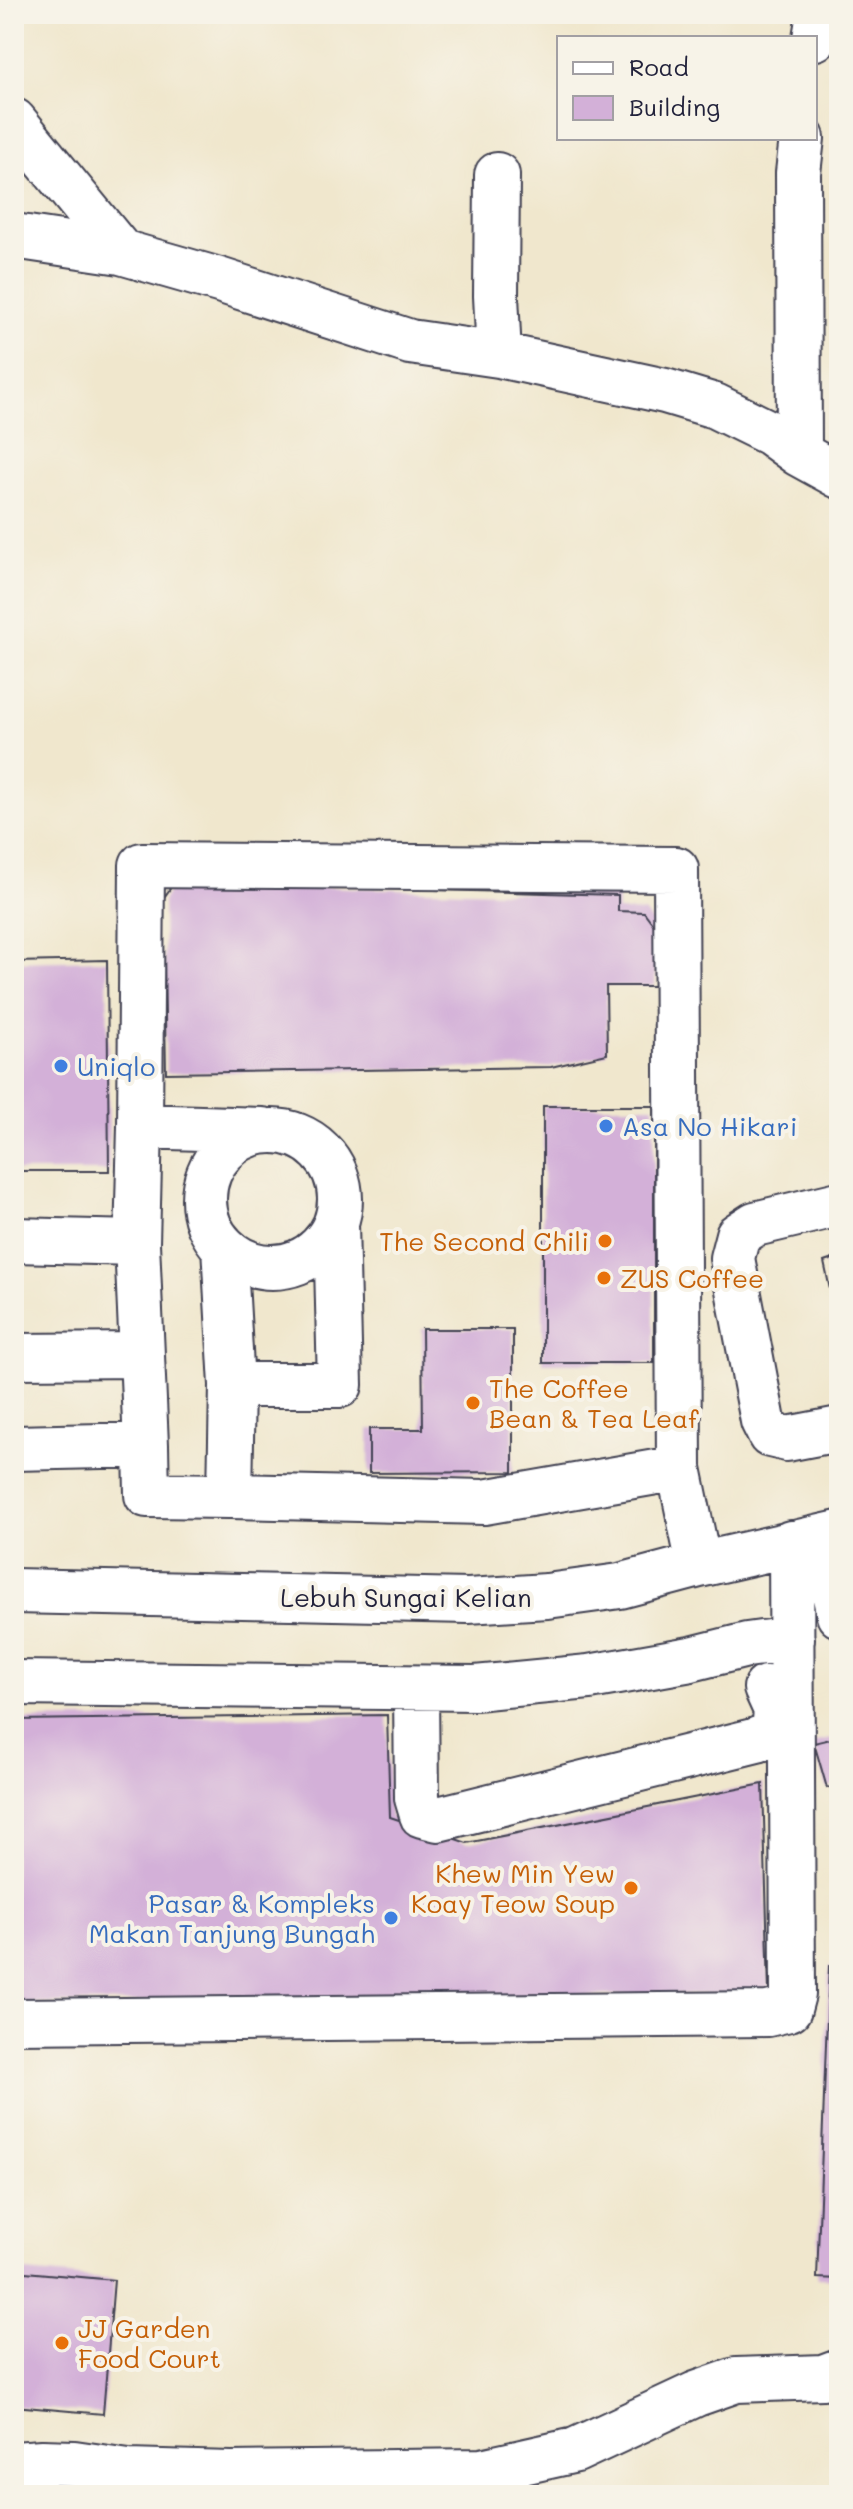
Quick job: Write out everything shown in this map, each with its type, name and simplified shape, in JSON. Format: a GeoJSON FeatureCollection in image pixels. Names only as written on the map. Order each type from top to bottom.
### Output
{"type":"FeatureCollection","features":[{"type":"Feature","properties":{"kind":"street"},"geometry":{"type":"LineString","coordinates":[[815,36],[819,14]]}},
{"type":"Feature","properties":{"kind":"street"},"geometry":{"type":"LineString","coordinates":[[14,121],[121,252]]}},
{"type":"Feature","properties":{"kind":"street"},"geometry":{"type":"LineString","coordinates":[[799,454],[798,173],[802,140]]}},
{"type":"Feature","properties":{"kind":"street"},"geometry":{"type":"LineString","coordinates":[[497,175],[499,355]]}},
{"type":"Feature","properties":{"kind":"street"},"geometry":{"type":"LineString","coordinates":[[14,236],[121,252],[219,280],[410,342],[499,355],[665,391],[715,406],[770,433],[799,454],[839,476]]}},
{"type":"Feature","properties":{"kind":"street"},"geometry":{"type":"LineString","coordinates":[[679,1468],[484,1502],[147,1495],[137,1243],[142,865],[676,869],[679,1468],[699,1565]]}},
{"type":"Feature","properties":{"kind":"street"},"geometry":{"type":"LineString","coordinates":[[140,1126],[289,1132],[309,1141],[326,1157],[337,1177],[340,1200],[336,1223],[340,1385],[232,1385]]}},
{"type":"Feature","properties":{"kind":"street"},"geometry":{"type":"LineString","coordinates":[[266,1131],[245,1136],[227,1147],[213,1165],[205,1185],[204,1208],[211,1229],[224,1247],[241,1261],[263,1267],[286,1266],[307,1258],[325,1243],[336,1223]]}},
{"type":"Feature","properties":{"kind":"street"},"geometry":{"type":"LineString","coordinates":[[839,1204],[755,1224],[738,1235],[732,1258],[763,1421],[770,1435],[787,1439],[839,1429]]}},
{"type":"Feature","properties":{"kind":"street"},"geometry":{"type":"LineString","coordinates":[[14,1240],[137,1243]]}},
{"type":"Feature","properties":{"kind":"street"},"geometry":{"type":"LineString","coordinates":[[224,1247],[232,1385],[230,1496]]}},
{"type":"Feature","properties":{"kind":"street"},"geometry":{"type":"LineString","coordinates":[[14,1356],[142,1355]]}},
{"type":"Feature","properties":{"kind":"street"},"geometry":{"type":"LineString","coordinates":[[14,1448],[146,1445]]}},
{"type":"Feature","properties":{"kind":"street"},"geometry":{"type":"LineString","coordinates":[[817,1537],[839,1615]]}},
{"type":"Feature","properties":{"kind":"street"},"geometry":{"type":"LineString","coordinates":[[14,2021],[768,2014],[789,2009],[793,1994],[792,1639],[817,1537]]}},
{"type":"Feature","properties":{"kind":"street","name":"Lebuh Sungai Kelian"},"geometry":{"type":"LineString","coordinates":[[14,1591],[468,1601],[547,1596],[620,1586],[817,1537]]}},
{"type":"Feature","properties":{"kind":"street"},"geometry":{"type":"LineString","coordinates":[[14,1683],[475,1688],[589,1677],[792,1639]]}},
{"type":"Feature","properties":{"kind":"street"},"geometry":{"type":"LineString","coordinates":[[416,1689],[417,1798],[422,1815],[438,1819],[757,1740],[774,1732],[776,1710],[747,1645]]}},
{"type":"Feature","properties":{"kind":"street"},"geometry":{"type":"LineString","coordinates":[[14,2464],[74,2463],[121,2483],[231,2474],[482,2471],[576,2450],[696,2394],[736,2380],[823,2377],[839,2371]]}},
{"type":"Feature","properties":{"kind":"building"},"geometry":{"type":"Polygon","coordinates":[[[174,883],[618,895],[618,911],[644,912],[656,928],[655,986],[606,986],[607,1054],[551,1067],[166,1073],[163,899],[174,883]]]}},
{"type":"Feature","properties":{"kind":"building","name":"Uniqlo"},"geometry":{"type":"Polygon","coordinates":[[[107,960],[109,1171],[14,1171],[14,962],[107,960]]]}},
{"type":"Feature","properties":{"kind":"building"},"geometry":{"type":"Polygon","coordinates":[[[543,1106],[654,1106],[654,1363],[543,1363],[543,1106]]]}},
{"type":"Feature","properties":{"kind":"building"},"geometry":{"type":"Polygon","coordinates":[[[839,1257],[839,1326],[838,1326],[824,1262],[839,1257]]]}},
{"type":"Feature","properties":{"kind":"building"},"geometry":{"type":"Polygon","coordinates":[[[422,1329],[513,1329],[513,1472],[369,1473],[369,1429],[423,1429],[422,1329]]]}},
{"type":"Feature","properties":{"kind":"building","name":"Pasar & Kompleks Makan Tanjung Bungah"},"geometry":{"type":"Polygon","coordinates":[[[387,1715],[390,1817],[467,1843],[763,1784],[769,1993],[14,2004],[14,1720],[387,1715]]]}},
{"type":"Feature","properties":{"kind":"building"},"geometry":{"type":"Polygon","coordinates":[[[839,1737],[839,1785],[827,1788],[814,1743],[839,1737]]]}},
{"type":"Feature","properties":{"kind":"building"},"geometry":{"type":"Polygon","coordinates":[[[829,1966],[839,1966],[839,2279],[817,2278],[829,1966]]]}},
{"type":"Feature","properties":{"kind":"building","name":"JJ Garden Food Court"},"geometry":{"type":"Polygon","coordinates":[[[14,2271],[114,2280],[103,2414],[14,2406],[14,2271]]]}},
{"type":"Feature","properties":{"kind":"place","name":"Uniqlo"},"geometry":{"type":"Point","coordinates":[61,1066]}},
{"type":"Feature","properties":{"kind":"place","name":"Asa No Hikari"},"geometry":{"type":"Point","coordinates":[606,1126]}},
{"type":"Feature","properties":{"kind":"place","name":"The Second Chili"},"geometry":{"type":"Point","coordinates":[605,1241]}},
{"type":"Feature","properties":{"kind":"place","name":"ZUS Coffee"},"geometry":{"type":"Point","coordinates":[604,1278]}},
{"type":"Feature","properties":{"kind":"place","name":"The Coffee Bean & Tea Leaf"},"geometry":{"type":"Point","coordinates":[473,1403]}},
{"type":"Feature","properties":{"kind":"place","name":"Khew Min Yew Koay Teow Soup"},"geometry":{"type":"Point","coordinates":[631,1888]}},
{"type":"Feature","properties":{"kind":"place","name":"Pasar & Kompleks Makan Tanjung Bungah"},"geometry":{"type":"Point","coordinates":[391,1918]}},
{"type":"Feature","properties":{"kind":"place","name":"JJ Garden Food Court"},"geometry":{"type":"Point","coordinates":[62,2343]}}]}
